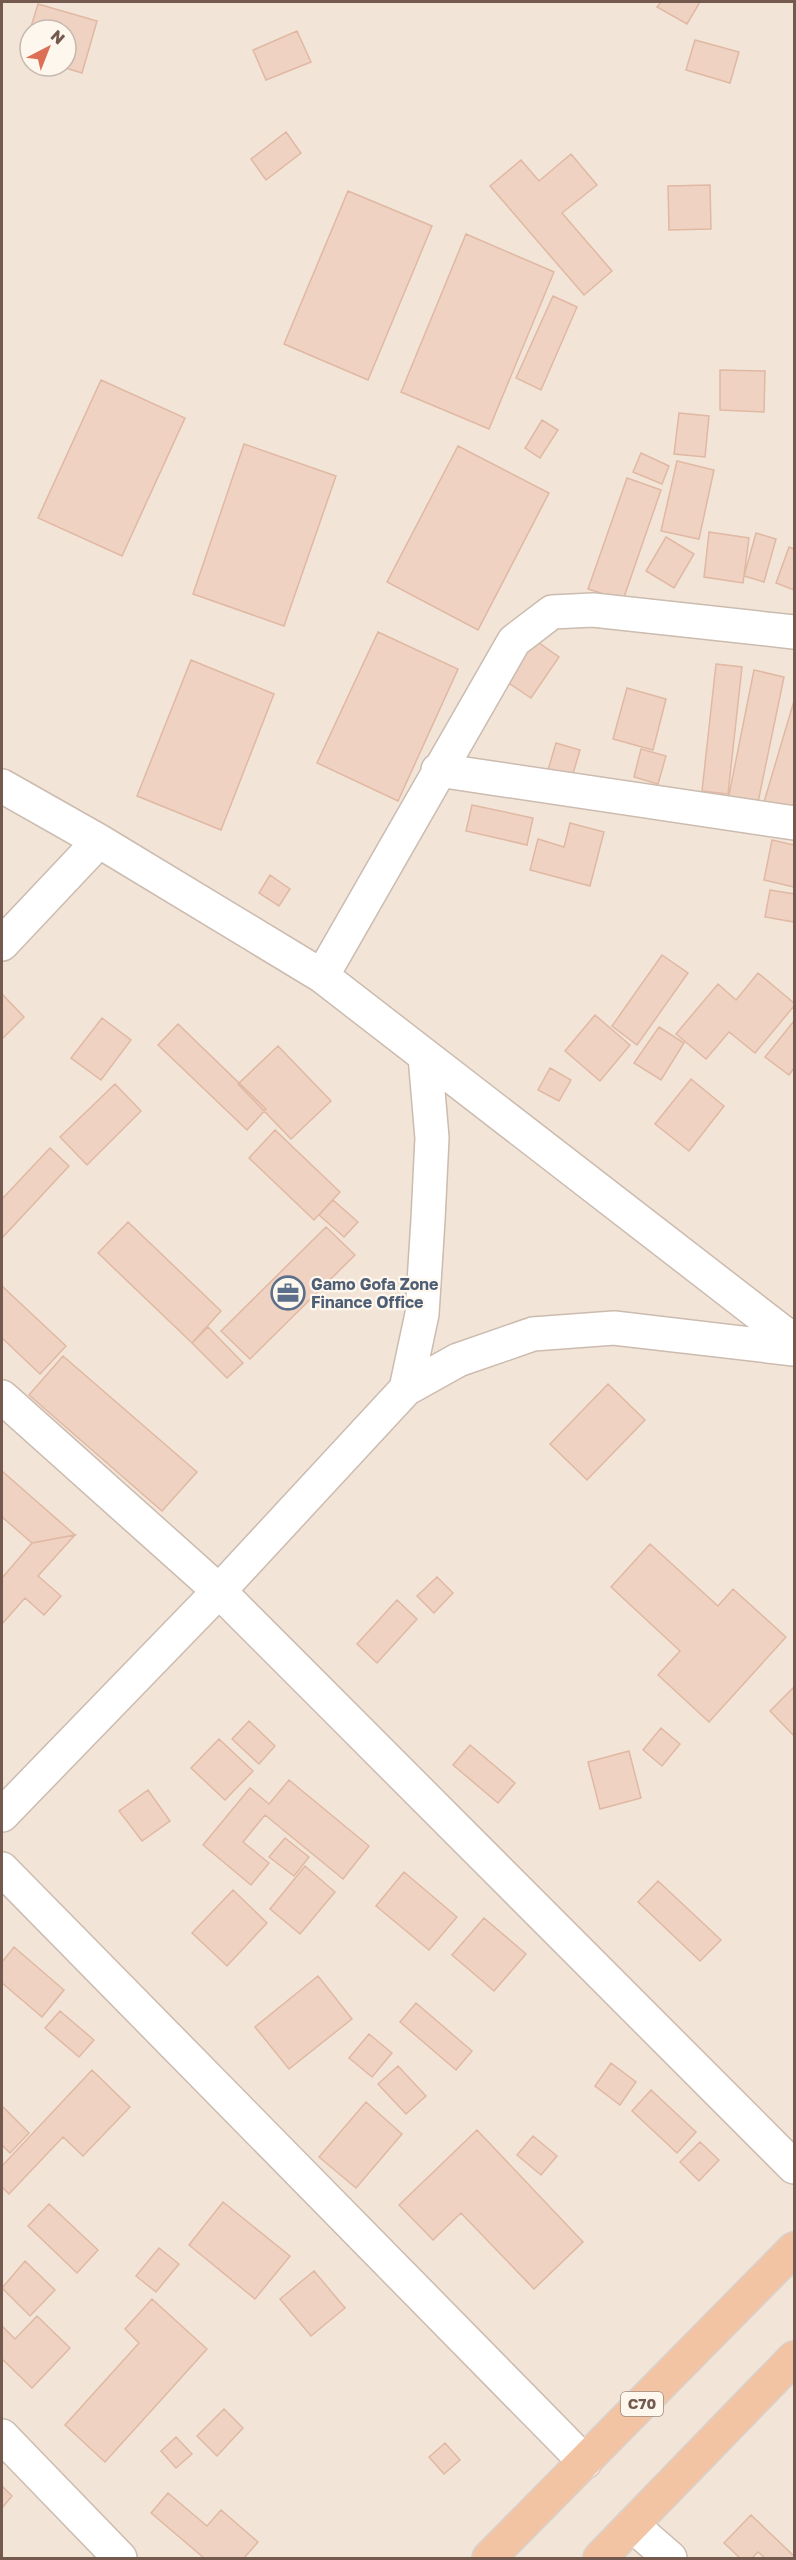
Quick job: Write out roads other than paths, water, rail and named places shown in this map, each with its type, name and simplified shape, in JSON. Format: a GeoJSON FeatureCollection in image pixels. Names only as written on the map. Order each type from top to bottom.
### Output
{"type":"FeatureCollection","features":[{"type":"Feature","properties":{"kind":"highway","name":"C70"},"geometry":{"type":"LineString","coordinates":[[489,2559],[795,2249]]}},
{"type":"Feature","properties":{"kind":"highway"},"geometry":{"type":"LineString","coordinates":[[600,2559],[795,2358]]}},
{"type":"Feature","properties":{"kind":"street"},"geometry":{"type":"LineString","coordinates":[[322,976],[514,641],[552,612],[593,610],[795,632]]}},
{"type":"Feature","properties":{"kind":"street"},"geometry":{"type":"LineString","coordinates":[[438,770],[795,823]]}},
{"type":"Feature","properties":{"kind":"street"},"geometry":{"type":"LineString","coordinates":[[2,786],[99,841],[322,976],[795,1341]]}},
{"type":"Feature","properties":{"kind":"street"},"geometry":{"type":"LineString","coordinates":[[2,944],[99,841]]}},
{"type":"Feature","properties":{"kind":"street"},"geometry":{"type":"LineString","coordinates":[[406,1389],[422,1314],[429,1209],[432,1138],[424,1056]]}},
{"type":"Feature","properties":{"kind":"street"},"geometry":{"type":"LineString","coordinates":[[2,1815],[219,1591],[406,1389],[458,1360],[533,1334],[614,1328],[795,1349]]}},
{"type":"Feature","properties":{"kind":"street"},"geometry":{"type":"LineString","coordinates":[[2,1397],[219,1591],[795,2167]]}},
{"type":"Feature","properties":{"kind":"street"},"geometry":{"type":"LineString","coordinates":[[2,1869],[585,2462]]}},
{"type":"Feature","properties":{"kind":"street"},"geometry":{"type":"LineString","coordinates":[[2,2436],[120,2559]]}},
{"type":"Feature","properties":{"kind":"street"},"geometry":{"type":"LineString","coordinates":[[632,2525],[670,2559]]}},
{"type":"Feature","properties":{"kind":"place","name":"Gamo Gofa Zone Finance Office"},"geometry":{"type":"Point","coordinates":[288,1293]}}]}
